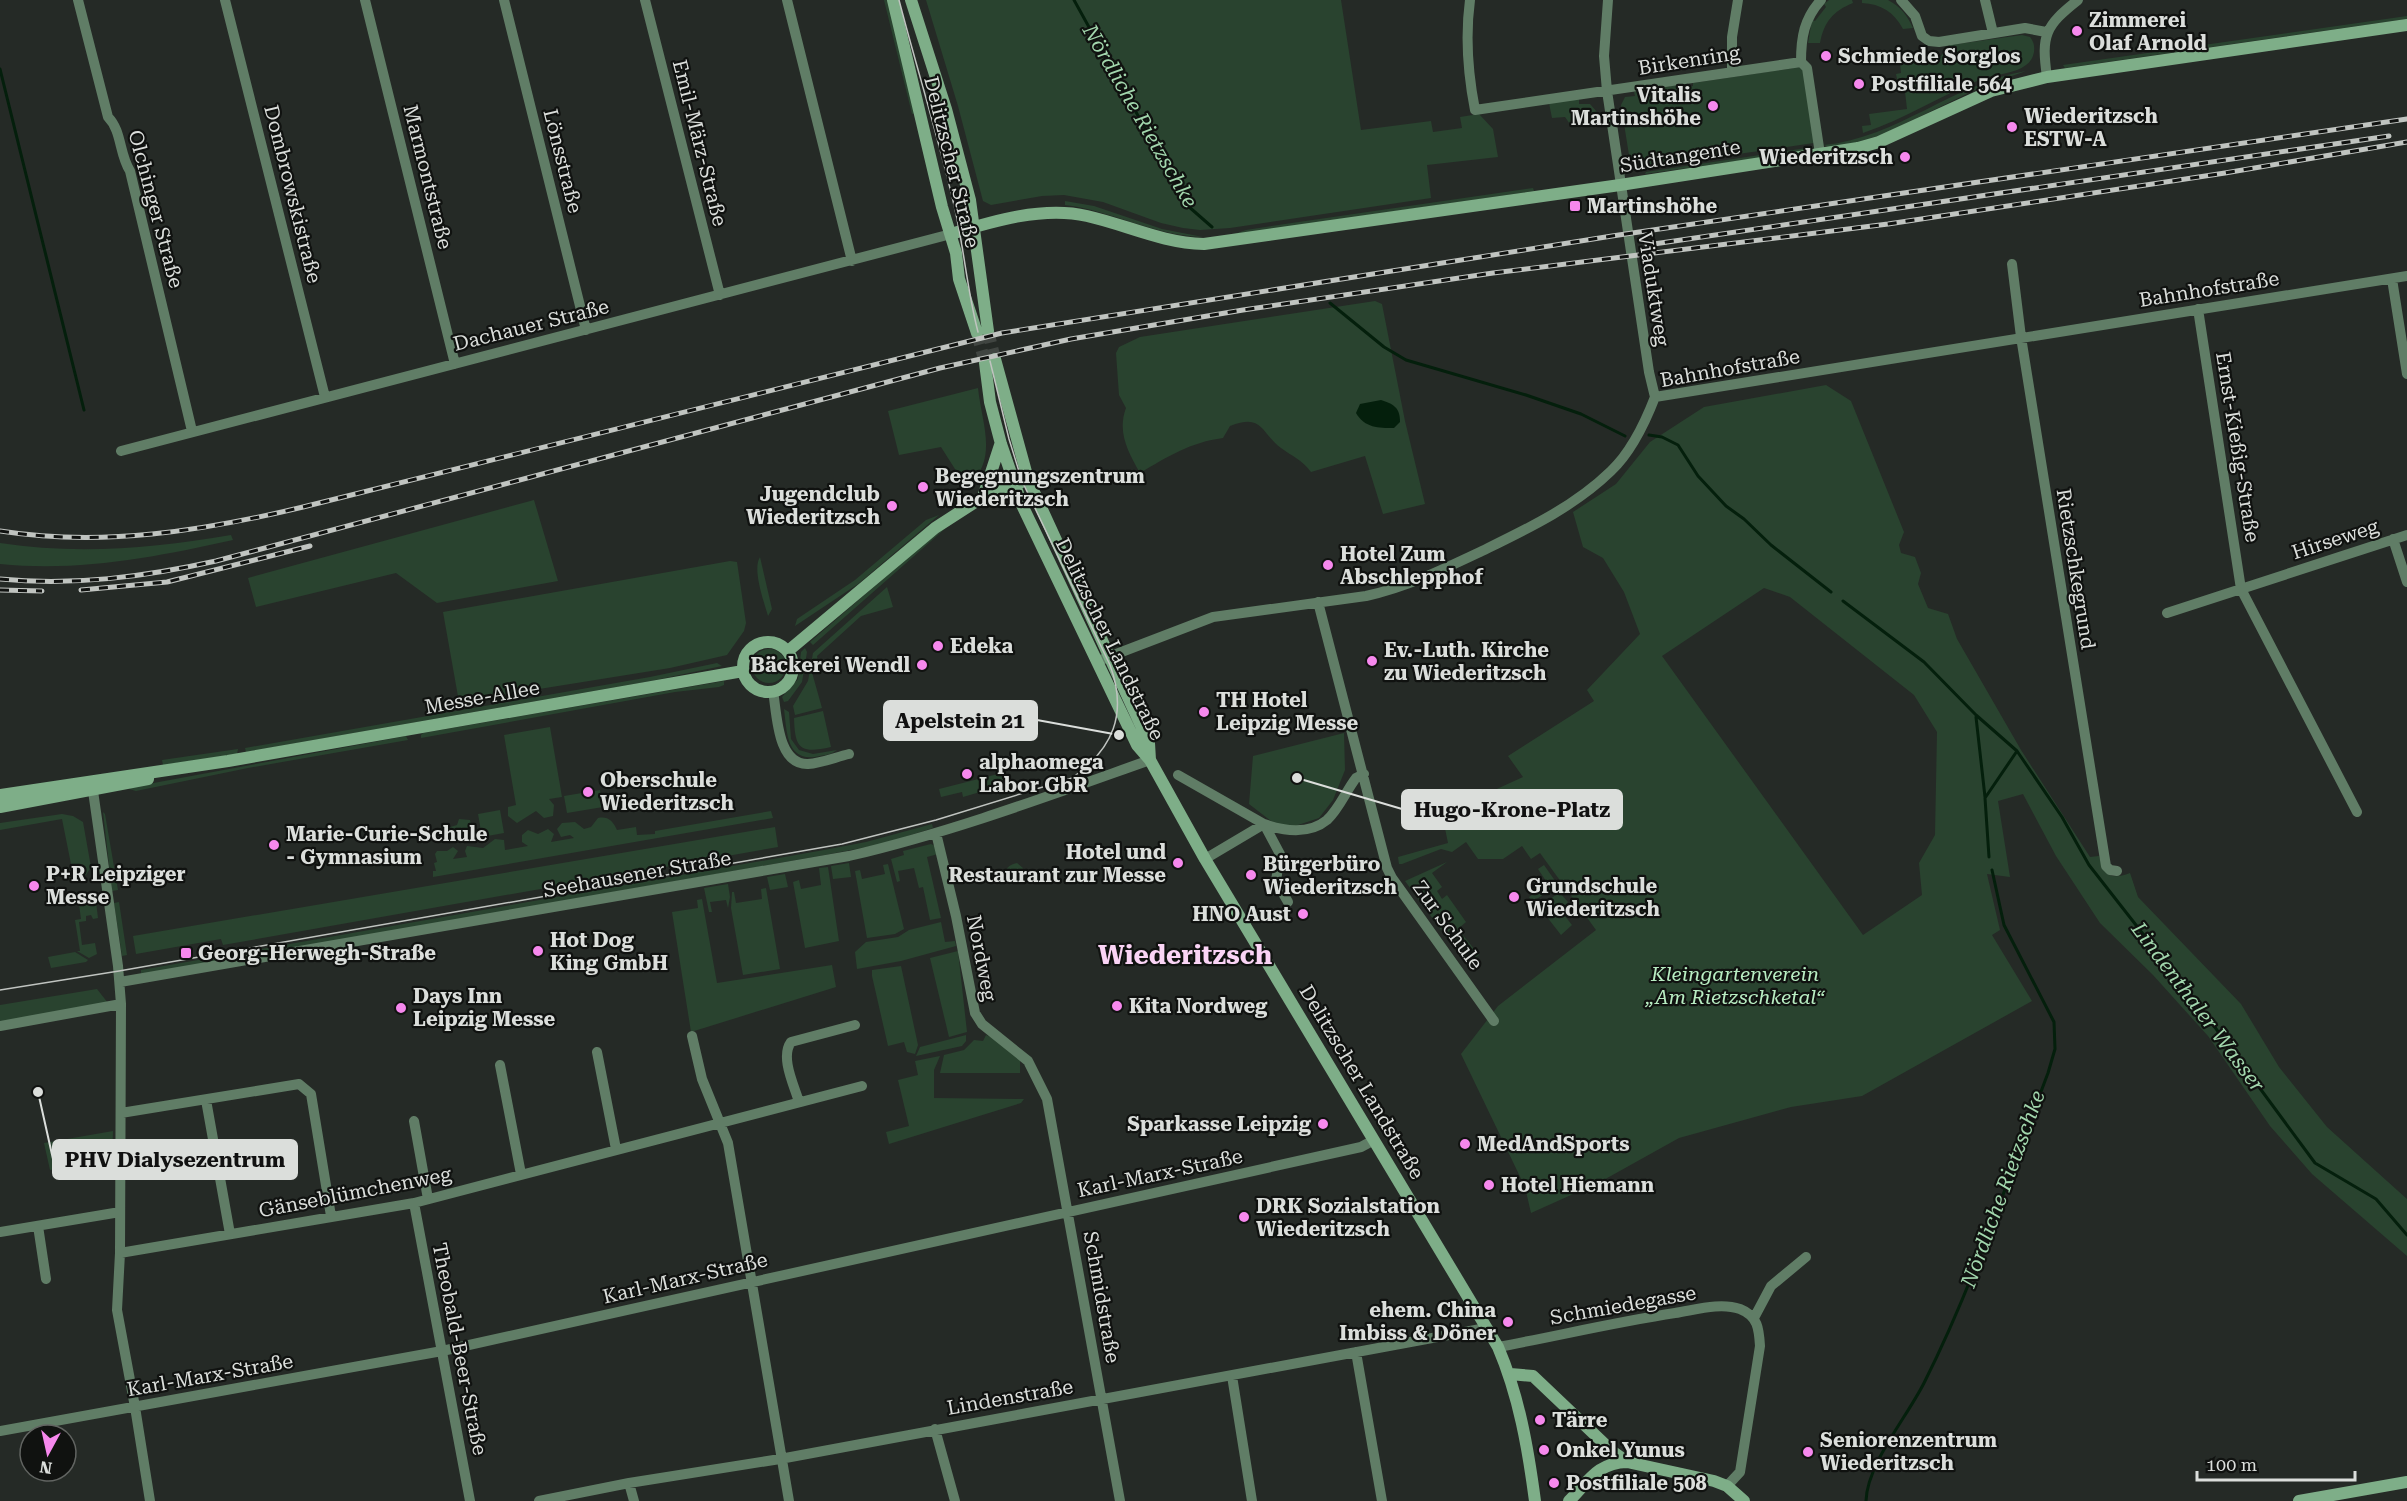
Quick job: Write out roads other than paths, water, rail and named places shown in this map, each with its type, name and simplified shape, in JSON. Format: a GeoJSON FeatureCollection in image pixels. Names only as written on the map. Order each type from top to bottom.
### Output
{"type":"FeatureCollection","features":[{"type":"Feature","properties":{"kind":"street","name":"Olchinger Straße"},"geometry":{"type":"LineString","coordinates":[[78,0],[108,117],[115,124],[124,161],[130,171],[192,431]]}},
{"type":"Feature","properties":{"kind":"street","name":"Dombrowskistraße"},"geometry":{"type":"LineString","coordinates":[[225,0],[326,397]]}},
{"type":"Feature","properties":{"kind":"street","name":"Marmontstraße"},"geometry":{"type":"LineString","coordinates":[[365,0],[455,364]]}},
{"type":"Feature","properties":{"kind":"street","name":"Lönsstraße"},"geometry":{"type":"LineString","coordinates":[[504,0],[586,330]]}},
{"type":"Feature","properties":{"kind":"street","name":"Emil-März-Straße"},"geometry":{"type":"LineString","coordinates":[[645,0],[720,295]]}},
{"type":"Feature","properties":{"kind":"street"},"geometry":{"type":"LineString","coordinates":[[787,0],[852,261]]}},
{"type":"Feature","properties":{"kind":"street","name":"Delitzscher Straße"},"geometry":{"type":"LineString","coordinates":[[892,0],[942,207],[951,234],[959,279],[982,332],[970,200],[946,109],[911,0]]}},
{"type":"Feature","properties":{"kind":"street","name":"Birkenring"},"geometry":{"type":"LineString","coordinates":[[1470,0],[1467,52],[1475,110],[1801,62]]}},
{"type":"Feature","properties":{"kind":"street","name":"Viaduktweg"},"geometry":{"type":"LineString","coordinates":[[1608,0],[1604,56],[1607,91],[1649,372],[1655,397]]}},
{"type":"Feature","properties":{"kind":"street"},"geometry":{"type":"LineString","coordinates":[[1732,72],[1732,37],[1738,0]]}},
{"type":"Feature","properties":{"kind":"street"},"geometry":{"type":"LineString","coordinates":[[1820,154],[1807,68],[1801,62],[1802,32],[1809,16],[1821,0]]}},
{"type":"Feature","properties":{"kind":"street"},"geometry":{"type":"LineString","coordinates":[[1901,0],[1915,16],[1922,36],[1929,42],[2025,28],[2046,32]]}},
{"type":"Feature","properties":{"kind":"street"},"geometry":{"type":"LineString","coordinates":[[1985,0],[1994,33]]}},
{"type":"Feature","properties":{"kind":"street"},"geometry":{"type":"LineString","coordinates":[[2047,77],[2046,32],[2052,22],[2078,0]]}},
{"type":"Feature","properties":{"kind":"street","name":"Südtangente"},"geometry":{"type":"LineString","coordinates":[[951,234],[1035,214],[1069,213],[1098,219],[1169,241],[1193,243],[1237,240],[1620,185],[1857,148],[1875,143],[1991,91],[2047,77],[2407,25]]}},
{"type":"Feature","properties":{"kind":"street","name":"Dachauer Straße"},"geometry":{"type":"LineString","coordinates":[[121,451],[951,234]]}},
{"type":"Feature","properties":{"kind":"street","name":"Rietzschkegrund"},"geometry":{"type":"LineString","coordinates":[[2012,264],[2021,337],[2106,866],[2110,870],[2117,870]]}},
{"type":"Feature","properties":{"kind":"street","name":"Bahnhofstraße"},"geometry":{"type":"LineString","coordinates":[[1098,661],[1213,617],[1366,596],[1391,590],[1420,579],[1505,539],[1564,508],[1612,470],[1640,430],[1655,397],[2407,276]]}},
{"type":"Feature","properties":{"kind":"street"},"geometry":{"type":"LineString","coordinates":[[2392,279],[2407,374]]}},
{"type":"Feature","properties":{"kind":"street","name":"Ernst-Kießig-Straße"},"geometry":{"type":"LineString","coordinates":[[2198,309],[2241,589],[2357,812]]}},
{"type":"Feature","properties":{"kind":"street","name":"Delitzscher Landstraße"},"geometry":{"type":"LineString","coordinates":[[1150,760],[1149,743],[1111,655],[1028,479],[990,361],[990,402],[1014,484],[1137,745],[1150,760],[1205,859],[1498,1347],[1510,1374],[1530,1460],[1535,1501]]}},
{"type":"Feature","properties":{"kind":"street"},"geometry":{"type":"LineString","coordinates":[[983,497],[1001,444]]}},
{"type":"Feature","properties":{"kind":"street"},"geometry":{"type":"LineString","coordinates":[[788,651],[935,528],[983,497],[1028,479]]}},
{"type":"Feature","properties":{"kind":"street","name":"Hirseweg"},"geometry":{"type":"LineString","coordinates":[[2241,589],[2407,535]]}},
{"type":"Feature","properties":{"kind":"street"},"geometry":{"type":"LineString","coordinates":[[2393,539],[2407,582]]}},
{"type":"Feature","properties":{"kind":"street"},"geometry":{"type":"LineString","coordinates":[[2167,613],[2241,589]]}},
{"type":"Feature","properties":{"kind":"street","name":"Zur Schule"},"geometry":{"type":"LineString","coordinates":[[1318,602],[1387,868],[1494,1021]]}},
{"type":"Feature","properties":{"kind":"street"},"geometry":{"type":"LineString","coordinates":[[777,643],[788,651],[793,662],[792,675],[785,686],[773,691],[760,691],[754,688],[743,671],[746,654],[759,644],[777,643]]}},
{"type":"Feature","properties":{"kind":"street","name":"Messe-Allee"},"geometry":{"type":"LineString","coordinates":[[0,807],[92,786],[228,761],[743,671]]}},
{"type":"Feature","properties":{"kind":"street"},"geometry":{"type":"LineString","coordinates":[[773,691],[783,748],[790,758],[802,764],[810,764],[849,754]]}},
{"type":"Feature","properties":{"kind":"street","name":"Seehausener Straße"},"geometry":{"type":"LineString","coordinates":[[120,982],[849,856],[936,833],[1036,801],[1150,760]]}},
{"type":"Feature","properties":{"kind":"street"},"geometry":{"type":"LineString","coordinates":[[1178,776],[1264,824],[1282,831],[1309,828],[1326,821],[1356,778],[1364,774]]}},
{"type":"Feature","properties":{"kind":"street"},"geometry":{"type":"LineString","coordinates":[[92,786],[122,1004],[120,1253],[117,1310],[150,1501]]}},
{"type":"Feature","properties":{"kind":"street","name":"Messe-Allee"},"geometry":{"type":"LineString","coordinates":[[0,795],[92,786]]}},
{"type":"Feature","properties":{"kind":"street"},"geometry":{"type":"LineString","coordinates":[[1205,859],[1264,824]]}},
{"type":"Feature","properties":{"kind":"street"},"geometry":{"type":"LineString","coordinates":[[1264,824],[1280,854],[1276,881],[1288,902]]}},
{"type":"Feature","properties":{"kind":"street","name":"Nordweg"},"geometry":{"type":"LineString","coordinates":[[936,833],[956,916],[975,1013],[982,1024],[1028,1061],[1047,1099]]}},
{"type":"Feature","properties":{"kind":"street"},"geometry":{"type":"LineString","coordinates":[[0,1026],[122,1004]]}},
{"type":"Feature","properties":{"kind":"street"},"geometry":{"type":"LineString","coordinates":[[799,1102],[786,1048],[791,1042],[855,1025]]}},
{"type":"Feature","properties":{"kind":"street"},"geometry":{"type":"LineString","coordinates":[[692,1036],[702,1079],[728,1143],[780,1459],[789,1501]]}},
{"type":"Feature","properties":{"kind":"street"},"geometry":{"type":"LineString","coordinates":[[597,1052],[616,1149]]}},
{"type":"Feature","properties":{"kind":"street"},"geometry":{"type":"LineString","coordinates":[[500,1065],[521,1174]]}},
{"type":"Feature","properties":{"kind":"street"},"geometry":{"type":"LineString","coordinates":[[121,1113],[299,1084],[311,1094],[331,1216]]}},
{"type":"Feature","properties":{"kind":"street","name":"Gänseblümchenweg"},"geometry":{"type":"LineString","coordinates":[[120,1253],[414,1203],[862,1086]]}},
{"type":"Feature","properties":{"kind":"street","name":"Schmidstraße"},"geometry":{"type":"LineString","coordinates":[[1047,1099],[1120,1501]]}},
{"type":"Feature","properties":{"kind":"street"},"geometry":{"type":"LineString","coordinates":[[206,1100],[230,1234]]}},
{"type":"Feature","properties":{"kind":"street"},"geometry":{"type":"LineString","coordinates":[[414,1121],[428,1199]]}},
{"type":"Feature","properties":{"kind":"street","name":"Karl-Marx-Straße"},"geometry":{"type":"LineString","coordinates":[[0,1431],[442,1351],[1361,1147],[1374,1140]]}},
{"type":"Feature","properties":{"kind":"street","name":"Theobald-Beer-Straße"},"geometry":{"type":"LineString","coordinates":[[414,1203],[470,1501]]}},
{"type":"Feature","properties":{"kind":"street"},"geometry":{"type":"LineString","coordinates":[[0,1232],[120,1212]]}},
{"type":"Feature","properties":{"kind":"street"},"geometry":{"type":"LineString","coordinates":[[38,1226],[46,1279]]}},
{"type":"Feature","properties":{"kind":"street"},"geometry":{"type":"LineString","coordinates":[[1727,1486],[1740,1472],[1757,1369],[1760,1347],[1758,1327],[1754,1318],[1771,1286],[1806,1257]]}},
{"type":"Feature","properties":{"kind":"street","name":"Schmiedegasse"},"geometry":{"type":"LineString","coordinates":[[1498,1347],[1629,1320],[1716,1307],[1738,1309],[1754,1318]]}},
{"type":"Feature","properties":{"kind":"street","name":"Lindenstraße"},"geometry":{"type":"LineString","coordinates":[[539,1501],[630,1483],[780,1459],[1486,1328]]}},
{"type":"Feature","properties":{"kind":"street"},"geometry":{"type":"LineString","coordinates":[[1356,1352],[1382,1501]]}},
{"type":"Feature","properties":{"kind":"street"},"geometry":{"type":"LineString","coordinates":[[1510,1374],[1533,1377],[1613,1452],[1627,1462]]}},
{"type":"Feature","properties":{"kind":"street"},"geometry":{"type":"LineString","coordinates":[[1232,1376],[1252,1501]]}},
{"type":"Feature","properties":{"kind":"street"},"geometry":{"type":"LineString","coordinates":[[935,1429],[955,1501]]}},
{"type":"Feature","properties":{"kind":"street"},"geometry":{"type":"LineString","coordinates":[[1569,1501],[1601,1468],[1612,1463],[1627,1462],[1714,1481],[1727,1486],[1744,1501]]}},
{"type":"Feature","properties":{"kind":"street"},"geometry":{"type":"LineString","coordinates":[[2299,1501],[2407,1482]]}},
{"type":"Feature","properties":{"kind":"street"},"geometry":{"type":"LineString","coordinates":[[630,1483],[634,1501]]}},
{"type":"Feature","properties":{"kind":"waterway","name":"Nördliche Rietzschke"},"geometry":{"type":"LineString","coordinates":[[1074,0],[1188,206],[1212,227]]}},
{"type":"Feature","properties":{"kind":"waterway"},"geometry":{"type":"LineString","coordinates":[[0,69],[84,410]]}},
{"type":"Feature","properties":{"kind":"waterway","name":"Nördliche Rietzschke"},"geometry":{"type":"LineString","coordinates":[[1330,303],[1384,347],[1406,360],[1526,395],[1581,414],[1625,436]]}},
{"type":"Feature","properties":{"kind":"waterway","name":"Nördliche Rietzschke"},"geometry":{"type":"LineString","coordinates":[[1649,435],[1662,437],[1678,445],[1698,476],[1726,506],[1831,592]]}},
{"type":"Feature","properties":{"kind":"waterway","name":"Lindenthaler Wasser"},"geometry":{"type":"LineString","coordinates":[[1843,601],[1924,662],[1976,715],[2017,751],[2062,817],[2089,865],[2197,1003],[2315,1163],[2376,1199],[2407,1235]]}},
{"type":"Feature","properties":{"kind":"waterway","name":"Nördliche Rietzschke"},"geometry":{"type":"LineString","coordinates":[[1976,717],[1985,797]]}},
{"type":"Feature","properties":{"kind":"waterway","name":"Nördliche Rietzschke"},"geometry":{"type":"LineString","coordinates":[[1989,857],[1985,798],[2017,751]]}},
{"type":"Feature","properties":{"kind":"waterway","name":"Nördliche Rietzschke"},"geometry":{"type":"LineString","coordinates":[[1866,1501],[1868,1487],[1880,1456],[1924,1383],[1975,1269],[2055,1049],[2054,1022],[2004,925],[1992,870]]}},
{"type":"Feature","properties":{"kind":"tunnel"},"geometry":{"type":"LineString","coordinates":[[988,331],[995,359]]}},
{"type":"Feature","properties":{"kind":"tunnel"},"geometry":{"type":"LineString","coordinates":[[977,333],[985,363]]}},
{"type":"Feature","properties":{"kind":"tram line"},"geometry":{"type":"LineString","coordinates":[[899,0],[954,205],[978,332]]}},
{"type":"Feature","properties":{"kind":"tram line"},"geometry":{"type":"LineString","coordinates":[[0,990],[842,844],[936,820],[1072,778],[1098,755],[1113,729],[1117,715],[1115,683],[1110,665],[1022,481],[990,361]]}},
{"type":"Feature","properties":{"kind":"railway"},"geometry":{"type":"LineString","coordinates":[[0,531],[38,536],[114,537],[228,523],[303,507],[1002,333],[1612,236],[2407,119]]}},
{"type":"Feature","properties":{"kind":"railway"},"geometry":{"type":"LineString","coordinates":[[1647,245],[2389,136]]}},
{"type":"Feature","properties":{"kind":"railway"},"geometry":{"type":"LineString","coordinates":[[0,579],[27,581],[108,579],[162,572],[216,561],[940,368],[1071,339],[1243,310],[1493,273],[1888,224],[2225,173],[2407,142]]}},
{"type":"Feature","properties":{"kind":"railway"},"geometry":{"type":"LineString","coordinates":[[81,590],[167,582],[310,546]]}},
{"type":"Feature","properties":{"kind":"railway"},"geometry":{"type":"LineString","coordinates":[[0,590],[42,591]]}},
{"type":"Feature","properties":{"kind":"place","name":"Zimmerei Olaf Arnold"},"geometry":{"type":"Point","coordinates":[2077,31]}},
{"type":"Feature","properties":{"kind":"place","name":"Schmiede Sorglos"},"geometry":{"type":"Point","coordinates":[1826,56]}},
{"type":"Feature","properties":{"kind":"place","name":"Postfiliale 564"},"geometry":{"type":"Point","coordinates":[1859,84]}},
{"type":"Feature","properties":{"kind":"place","name":"Vitalis Martinshöhe"},"geometry":{"type":"Point","coordinates":[1713,106]}},
{"type":"Feature","properties":{"kind":"place","name":"Wiederitzsch ESTW-A"},"geometry":{"type":"Point","coordinates":[2012,127]}},
{"type":"Feature","properties":{"kind":"place","name":"Wiederitzsch"},"geometry":{"type":"Point","coordinates":[1905,157]}},
{"type":"Feature","properties":{"kind":"place","name":"Martinshöhe"},"geometry":{"type":"Point","coordinates":[1575,206]}},
{"type":"Feature","properties":{"kind":"place","name":"Begegnungszentrum Wiederitzsch"},"geometry":{"type":"Point","coordinates":[923,487]}},
{"type":"Feature","properties":{"kind":"place","name":"Jugendclub Wiederitzsch"},"geometry":{"type":"Point","coordinates":[892,506]}},
{"type":"Feature","properties":{"kind":"place","name":"Hotel Zum Abschlepphof"},"geometry":{"type":"Point","coordinates":[1328,565]}},
{"type":"Feature","properties":{"kind":"place","name":"Edeka"},"geometry":{"type":"Point","coordinates":[938,646]}},
{"type":"Feature","properties":{"kind":"place","name":"Ev.-Luth. Kirche zu Wiederitzsch"},"geometry":{"type":"Point","coordinates":[1372,661]}},
{"type":"Feature","properties":{"kind":"place","name":"Bäckerei Wendl"},"geometry":{"type":"Point","coordinates":[922,665]}},
{"type":"Feature","properties":{"kind":"place","name":"TH Hotel Leipzig Messe"},"geometry":{"type":"Point","coordinates":[1204,712]}},
{"type":"Feature","properties":{"kind":"place","name":"Apelstein 21"},"geometry":{"type":"Point","coordinates":[1119,735]}},
{"type":"Feature","properties":{"kind":"place","name":"alphaomega Labor GbR"},"geometry":{"type":"Point","coordinates":[967,774]}},
{"type":"Feature","properties":{"kind":"place","name":"Hugo-Krone-Platz"},"geometry":{"type":"Point","coordinates":[1297,778]}},
{"type":"Feature","properties":{"kind":"place","name":"Oberschule Wiederitzsch"},"geometry":{"type":"Point","coordinates":[588,792]}},
{"type":"Feature","properties":{"kind":"place","name":"Marie-Curie-Schule - Gymnasium"},"geometry":{"type":"Point","coordinates":[274,845]}},
{"type":"Feature","properties":{"kind":"place","name":"Hotel und Restaurant zur Messe"},"geometry":{"type":"Point","coordinates":[1178,863]}},
{"type":"Feature","properties":{"kind":"place","name":"Bürgerbüro Wiederitzsch"},"geometry":{"type":"Point","coordinates":[1251,875]}},
{"type":"Feature","properties":{"kind":"place","name":"P+R Leipziger Messe"},"geometry":{"type":"Point","coordinates":[34,886]}},
{"type":"Feature","properties":{"kind":"place","name":"Grundschule Wiederitzsch"},"geometry":{"type":"Point","coordinates":[1514,897]}},
{"type":"Feature","properties":{"kind":"place","name":"HNO Aust"},"geometry":{"type":"Point","coordinates":[1303,914]}},
{"type":"Feature","properties":{"kind":"place","name":"Hot Dog King GmbH"},"geometry":{"type":"Point","coordinates":[538,951]}},
{"type":"Feature","properties":{"kind":"place","name":"Georg-Herwegh-Straße"},"geometry":{"type":"Point","coordinates":[186,953]}},
{"type":"Feature","properties":{"kind":"place","name":"Kita Nordweg"},"geometry":{"type":"Point","coordinates":[1117,1006]}},
{"type":"Feature","properties":{"kind":"place","name":"Days Inn Leipzig Messe"},"geometry":{"type":"Point","coordinates":[401,1008]}},
{"type":"Feature","properties":{"kind":"place","name":"PHV Dialysezentrum"},"geometry":{"type":"Point","coordinates":[38,1092]}},
{"type":"Feature","properties":{"kind":"place","name":"Sparkasse Leipzig"},"geometry":{"type":"Point","coordinates":[1323,1124]}},
{"type":"Feature","properties":{"kind":"place","name":"MedAndSports"},"geometry":{"type":"Point","coordinates":[1465,1144]}},
{"type":"Feature","properties":{"kind":"place","name":"Hotel Hiemann"},"geometry":{"type":"Point","coordinates":[1489,1185]}},
{"type":"Feature","properties":{"kind":"place","name":"DRK Sozialstation Wiederitzsch"},"geometry":{"type":"Point","coordinates":[1244,1217]}},
{"type":"Feature","properties":{"kind":"place","name":"ehem. China Imbiss & Döner"},"geometry":{"type":"Point","coordinates":[1508,1322]}},
{"type":"Feature","properties":{"kind":"place","name":"Tärre"},"geometry":{"type":"Point","coordinates":[1540,1420]}},
{"type":"Feature","properties":{"kind":"place","name":"Onkel Yunus"},"geometry":{"type":"Point","coordinates":[1544,1450]}},
{"type":"Feature","properties":{"kind":"place","name":"Seniorenzentrum Wiederitzsch"},"geometry":{"type":"Point","coordinates":[1808,1452]}},
{"type":"Feature","properties":{"kind":"place","name":"Postfiliale 508"},"geometry":{"type":"Point","coordinates":[1554,1483]}},
{"type":"Feature","properties":{"kind":"district","name":"Wiederitzsch"},"geometry":{"type":"Point","coordinates":[1185,955]}},
{"type":"Feature","properties":{"kind":"park label","name":"Kleingartenverein „Am Rietzschketal“"},"geometry":{"type":"Point","coordinates":[1735,986]}}]}
